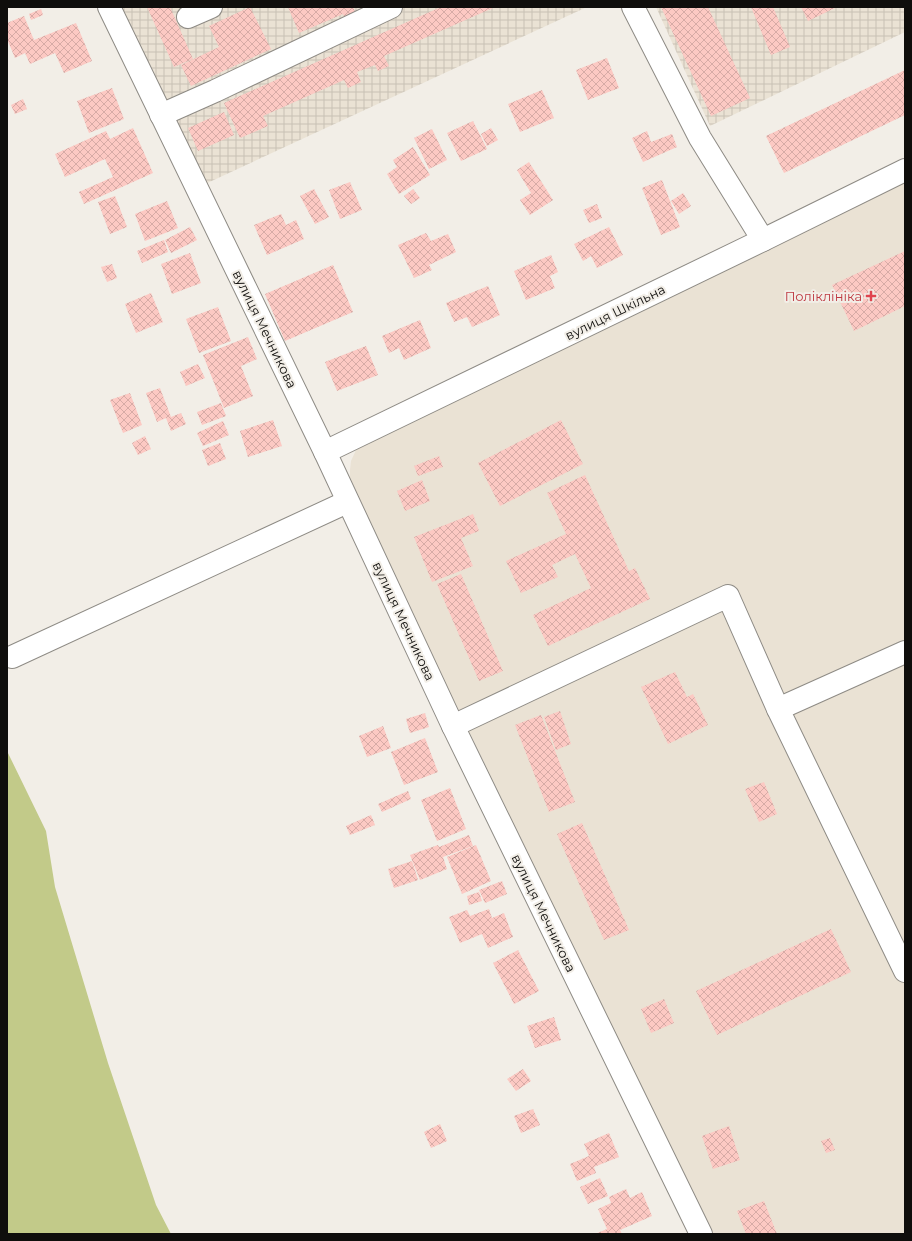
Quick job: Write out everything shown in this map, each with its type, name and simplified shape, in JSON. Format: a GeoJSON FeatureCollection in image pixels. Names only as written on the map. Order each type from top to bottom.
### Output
{"type":"FeatureCollection","features":[{"type":"Feature","properties":{"kind":"street","name":"вулиця Мечникова"},"geometry":{"type":"LineString","coordinates":[[109,7],[325,452],[347,502],[453,726],[702,1234]]}},
{"type":"Feature","properties":{"kind":"street"},"geometry":{"type":"LineString","coordinates":[[188,17],[211,7]]}},
{"type":"Feature","properties":{"kind":"street"},"geometry":{"type":"LineString","coordinates":[[161,115],[215,91],[391,7]]}},
{"type":"Feature","properties":{"kind":"street"},"geometry":{"type":"LineString","coordinates":[[633,7],[700,138],[763,240]]}},
{"type":"Feature","properties":{"kind":"street","name":"вулиця Шкільна"},"geometry":{"type":"LineString","coordinates":[[325,452],[905,170]]}},
{"type":"Feature","properties":{"kind":"street"},"geometry":{"type":"LineString","coordinates":[[12,657],[347,502]]}},
{"type":"Feature","properties":{"kind":"street"},"geometry":{"type":"LineString","coordinates":[[453,726],[728,596],[778,709],[905,971]]}},
{"type":"Feature","properties":{"kind":"street"},"geometry":{"type":"LineString","coordinates":[[778,709],[905,652]]}},
{"type":"Feature","properties":{"kind":"shaded area"},"geometry":{"type":"Polygon","coordinates":[[[121,7],[587,7],[203,185],[121,7]]]}},
{"type":"Feature","properties":{"kind":"shaded area"},"geometry":{"type":"Polygon","coordinates":[[[656,7],[905,7],[905,32],[710,126],[656,7]]]}},
{"type":"Feature","properties":{"kind":"shaded area"},"geometry":{"type":"Polygon","coordinates":[[[905,181],[905,1234],[711,1234],[370,528],[350,479],[351,461],[356,450],[395,430],[905,181]]]}},
{"type":"Feature","properties":{"kind":"green space"},"geometry":{"type":"Polygon","coordinates":[[[7,751],[46,831],[55,887],[108,1063],[156,1205],[171,1234],[7,1234],[7,751]]]}},
{"type":"Feature","properties":{"kind":"building"},"geometry":{"type":"Polygon","coordinates":[[[147,7],[170,7],[193,59],[174,67],[147,7]]]}},
{"type":"Feature","properties":{"kind":"building"},"geometry":{"type":"Polygon","coordinates":[[[250,7],[271,49],[191,86],[181,65],[219,47],[209,26],[250,7]]]}},
{"type":"Feature","properties":{"kind":"building"},"geometry":{"type":"Polygon","coordinates":[[[288,7],[353,7],[358,18],[347,22],[343,14],[299,33],[288,7]]]}},
{"type":"Feature","properties":{"kind":"building"},"geometry":{"type":"Polygon","coordinates":[[[441,7],[495,7],[384,56],[389,66],[378,71],[375,65],[357,72],[361,82],[348,88],[344,80],[263,116],[268,126],[240,138],[224,103],[441,7]]]}},
{"type":"Feature","properties":{"kind":"building"},"geometry":{"type":"Polygon","coordinates":[[[661,7],[708,7],[750,98],[711,116],[661,7]]]}},
{"type":"Feature","properties":{"kind":"building"},"geometry":{"type":"Polygon","coordinates":[[[751,7],[773,7],[790,47],[771,55],[751,7]]]}},
{"type":"Feature","properties":{"kind":"building"},"geometry":{"type":"Polygon","coordinates":[[[801,7],[837,7],[808,21],[801,7]]]}},
{"type":"Feature","properties":{"kind":"building"},"geometry":{"type":"Polygon","coordinates":[[[41,9],[43,15],[31,20],[29,14],[41,9]]]}},
{"type":"Feature","properties":{"kind":"building"},"geometry":{"type":"Polygon","coordinates":[[[24,16],[34,40],[76,23],[92,61],[64,73],[55,53],[30,64],[25,53],[15,58],[7,39],[7,23],[24,16]]]}},
{"type":"Feature","properties":{"kind":"building"},"geometry":{"type":"Polygon","coordinates":[[[607,58],[619,88],[588,100],[576,70],[607,58]]]}},
{"type":"Feature","properties":{"kind":"building"},"geometry":{"type":"Polygon","coordinates":[[[905,70],[905,115],[784,173],[766,136],[905,70]]]}},
{"type":"Feature","properties":{"kind":"building"},"geometry":{"type":"Polygon","coordinates":[[[112,88],[124,119],[89,133],[77,101],[112,88]]]}},
{"type":"Feature","properties":{"kind":"building"},"geometry":{"type":"Polygon","coordinates":[[[542,90],[554,118],[520,132],[508,104],[542,90]]]}},
{"type":"Feature","properties":{"kind":"building"},"geometry":{"type":"Polygon","coordinates":[[[23,99],[27,109],[15,114],[11,105],[23,99]]]}},
{"type":"Feature","properties":{"kind":"building"},"geometry":{"type":"Polygon","coordinates":[[[224,112],[234,135],[198,151],[188,128],[224,112]]]}},
{"type":"Feature","properties":{"kind":"building"},"geometry":{"type":"Polygon","coordinates":[[[473,121],[487,149],[461,161],[447,133],[473,121]]]}},
{"type":"Feature","properties":{"kind":"building"},"geometry":{"type":"Polygon","coordinates":[[[133,128],[153,173],[84,204],[79,192],[113,177],[105,159],[65,177],[55,154],[106,131],[110,139],[133,128]]]}},
{"type":"Feature","properties":{"kind":"building"},"geometry":{"type":"Polygon","coordinates":[[[491,128],[498,140],[487,146],[481,134],[491,128]]]}},
{"type":"Feature","properties":{"kind":"building"},"geometry":{"type":"Polygon","coordinates":[[[432,129],[447,160],[429,169],[414,138],[432,129]]]}},
{"type":"Feature","properties":{"kind":"building"},"geometry":{"type":"Polygon","coordinates":[[[647,131],[651,142],[672,134],[677,147],[643,162],[632,138],[647,131]]]}},
{"type":"Feature","properties":{"kind":"building"},"geometry":{"type":"Polygon","coordinates":[[[413,147],[430,175],[399,194],[387,174],[397,167],[393,160],[413,147]]]}},
{"type":"Feature","properties":{"kind":"building"},"geometry":{"type":"Polygon","coordinates":[[[529,162],[553,200],[530,215],[520,200],[531,193],[517,170],[529,162]]]}},
{"type":"Feature","properties":{"kind":"building"},"geometry":{"type":"Polygon","coordinates":[[[662,180],[680,227],[661,235],[642,188],[662,180]]]}},
{"type":"Feature","properties":{"kind":"building"},"geometry":{"type":"Polygon","coordinates":[[[350,182],[362,210],[340,219],[329,190],[350,182]]]}},
{"type":"Feature","properties":{"kind":"building"},"geometry":{"type":"Polygon","coordinates":[[[314,189],[329,217],[315,224],[300,196],[314,189]]]}},
{"type":"Feature","properties":{"kind":"building"},"geometry":{"type":"Polygon","coordinates":[[[413,189],[420,198],[411,204],[404,196],[413,189]]]}},
{"type":"Feature","properties":{"kind":"building"},"geometry":{"type":"Polygon","coordinates":[[[683,193],[691,206],[679,214],[671,201],[683,193]]]}},
{"type":"Feature","properties":{"kind":"building"},"geometry":{"type":"Polygon","coordinates":[[[115,196],[127,227],[110,234],[98,202],[115,196]]]}},
{"type":"Feature","properties":{"kind":"building"},"geometry":{"type":"Polygon","coordinates":[[[167,201],[178,228],[145,241],[135,214],[167,201]]]}},
{"type":"Feature","properties":{"kind":"building"},"geometry":{"type":"Polygon","coordinates":[[[597,204],[602,218],[589,223],[583,210],[597,204]]]}},
{"type":"Feature","properties":{"kind":"building"},"geometry":{"type":"Polygon","coordinates":[[[281,214],[286,225],[296,220],[304,239],[267,255],[254,225],[281,214]]]}},
{"type":"Feature","properties":{"kind":"building"},"geometry":{"type":"Polygon","coordinates":[[[190,227],[197,240],[171,253],[165,240],[190,227]]]}},
{"type":"Feature","properties":{"kind":"building"},"geometry":{"type":"Polygon","coordinates":[[[609,227],[623,255],[597,268],[591,256],[583,261],[574,244],[609,227]]]}},
{"type":"Feature","properties":{"kind":"building"},"geometry":{"type":"Polygon","coordinates":[[[426,233],[431,241],[448,234],[456,252],[429,265],[432,270],[414,278],[398,245],[426,233]]]}},
{"type":"Feature","properties":{"kind":"building"},"geometry":{"type":"Polygon","coordinates":[[[164,240],[168,252],[142,263],[137,251],[164,240]]]}},
{"type":"Feature","properties":{"kind":"building","name":"Поліклініка"},"geometry":{"type":"Polygon","coordinates":[[[905,251],[905,306],[854,331],[832,285],[905,251]]]}},
{"type":"Feature","properties":{"kind":"building"},"geometry":{"type":"Polygon","coordinates":[[[190,253],[201,283],[172,294],[161,264],[190,253]]]}},
{"type":"Feature","properties":{"kind":"building"},"geometry":{"type":"Polygon","coordinates":[[[551,255],[558,272],[550,276],[555,288],[526,300],[514,271],[551,255]]]}},
{"type":"Feature","properties":{"kind":"building"},"geometry":{"type":"Polygon","coordinates":[[[112,264],[117,278],[107,282],[101,267],[112,264]]]}},
{"type":"Feature","properties":{"kind":"building"},"geometry":{"type":"Polygon","coordinates":[[[333,265],[353,312],[285,341],[265,294],[333,265]]]}},
{"type":"Feature","properties":{"kind":"building"},"geometry":{"type":"Polygon","coordinates":[[[488,286],[500,315],[472,327],[467,317],[454,322],[446,303],[488,286]]]}},
{"type":"Feature","properties":{"kind":"building"},"geometry":{"type":"Polygon","coordinates":[[[151,293],[163,322],[136,333],[125,304],[151,293]]]}},
{"type":"Feature","properties":{"kind":"building"},"geometry":{"type":"Polygon","coordinates":[[[218,307],[231,341],[199,353],[186,319],[218,307]]]}},
{"type":"Feature","properties":{"kind":"building"},"geometry":{"type":"Polygon","coordinates":[[[420,320],[431,348],[404,360],[399,348],[389,353],[382,336],[420,320]]]}},
{"type":"Feature","properties":{"kind":"building"},"geometry":{"type":"Polygon","coordinates":[[[248,337],[257,359],[241,366],[253,396],[224,408],[203,355],[248,337]]]}},
{"type":"Feature","properties":{"kind":"building"},"geometry":{"type":"Polygon","coordinates":[[[366,346],[378,375],[337,391],[325,362],[366,346]]]}},
{"type":"Feature","properties":{"kind":"building"},"geometry":{"type":"Polygon","coordinates":[[[198,364],[205,378],[186,386],[180,372],[198,364]]]}},
{"type":"Feature","properties":{"kind":"building"},"geometry":{"type":"Polygon","coordinates":[[[160,388],[171,417],[181,413],[186,424],[171,431],[166,418],[157,422],[146,393],[160,388]]]}},
{"type":"Feature","properties":{"kind":"building"},"geometry":{"type":"Polygon","coordinates":[[[130,393],[142,425],[123,433],[110,400],[130,393]]]}},
{"type":"Feature","properties":{"kind":"building"},"geometry":{"type":"Polygon","coordinates":[[[221,403],[226,416],[202,425],[197,412],[221,403]]]}},
{"type":"Feature","properties":{"kind":"building"},"geometry":{"type":"Polygon","coordinates":[[[273,420],[282,446],[248,457],[240,431],[273,420]]]}},
{"type":"Feature","properties":{"kind":"building"},"geometry":{"type":"Polygon","coordinates":[[[561,420],[583,464],[500,506],[478,463],[561,420]]]}},
{"type":"Feature","properties":{"kind":"building"},"geometry":{"type":"Polygon","coordinates":[[[223,421],[229,435],[203,446],[197,433],[223,421]]]}},
{"type":"Feature","properties":{"kind":"building"},"geometry":{"type":"Polygon","coordinates":[[[145,436],[151,449],[138,455],[132,443],[145,436]]]}},
{"type":"Feature","properties":{"kind":"building"},"geometry":{"type":"Polygon","coordinates":[[[220,443],[226,459],[208,466],[202,450],[220,443]]]}},
{"type":"Feature","properties":{"kind":"building"},"geometry":{"type":"Polygon","coordinates":[[[439,456],[443,467],[418,476],[414,466],[439,456]]]}},
{"type":"Feature","properties":{"kind":"building"},"geometry":{"type":"Polygon","coordinates":[[[585,475],[629,571],[635,568],[650,599],[548,646],[533,615],[591,588],[575,554],[552,565],[558,577],[521,593],[506,561],[566,534],[547,493],[585,475]]]}},
{"type":"Feature","properties":{"kind":"building"},"geometry":{"type":"Polygon","coordinates":[[[422,480],[430,501],[405,511],[397,491],[422,480]]]}},
{"type":"Feature","properties":{"kind":"building"},"geometry":{"type":"Polygon","coordinates":[[[473,514],[479,531],[461,538],[473,566],[432,582],[414,537],[473,514]]]}},
{"type":"Feature","properties":{"kind":"building"},"geometry":{"type":"Polygon","coordinates":[[[461,574],[503,671],[479,681],[437,584],[461,574]]]}},
{"type":"Feature","properties":{"kind":"building"},"geometry":{"type":"Polygon","coordinates":[[[675,672],[687,697],[693,694],[708,725],[668,744],[641,687],[675,672]]]}},
{"type":"Feature","properties":{"kind":"building"},"geometry":{"type":"Polygon","coordinates":[[[560,711],[571,744],[556,750],[544,717],[560,711]]]}},
{"type":"Feature","properties":{"kind":"building"},"geometry":{"type":"Polygon","coordinates":[[[425,713],[429,727],[410,733],[406,719],[425,713]]]}},
{"type":"Feature","properties":{"kind":"building"},"geometry":{"type":"Polygon","coordinates":[[[541,715],[575,802],[549,812],[515,725],[541,715]]]}},
{"type":"Feature","properties":{"kind":"building"},"geometry":{"type":"Polygon","coordinates":[[[383,726],[391,748],[367,757],[359,736],[383,726]]]}},
{"type":"Feature","properties":{"kind":"building"},"geometry":{"type":"Polygon","coordinates":[[[425,738],[438,772],[404,785],[391,752],[425,738]]]}},
{"type":"Feature","properties":{"kind":"building"},"geometry":{"type":"Polygon","coordinates":[[[764,782],[777,814],[759,822],[745,789],[764,782]]]}},
{"type":"Feature","properties":{"kind":"building"},"geometry":{"type":"Polygon","coordinates":[[[450,788],[466,829],[437,841],[421,800],[450,788]]]}},
{"type":"Feature","properties":{"kind":"building"},"geometry":{"type":"Polygon","coordinates":[[[408,791],[411,799],[382,812],[378,804],[408,791]]]}},
{"type":"Feature","properties":{"kind":"building"},"geometry":{"type":"Polygon","coordinates":[[[371,815],[375,825],[350,835],[346,826],[371,815]]]}},
{"type":"Feature","properties":{"kind":"building"},"geometry":{"type":"Polygon","coordinates":[[[582,823],[629,930],[604,940],[557,834],[582,823]]]}},
{"type":"Feature","properties":{"kind":"building"},"geometry":{"type":"Polygon","coordinates":[[[469,835],[473,846],[443,857],[447,869],[420,880],[410,855],[438,845],[439,847],[469,835]]]}},
{"type":"Feature","properties":{"kind":"building"},"geometry":{"type":"Polygon","coordinates":[[[476,845],[491,881],[462,894],[447,857],[476,845]]]}},
{"type":"Feature","properties":{"kind":"building"},"geometry":{"type":"Polygon","coordinates":[[[412,861],[418,880],[394,888],[388,869],[412,861]]]}},
{"type":"Feature","properties":{"kind":"building"},"geometry":{"type":"Polygon","coordinates":[[[502,881],[507,894],[485,903],[479,890],[502,881]]]}},
{"type":"Feature","properties":{"kind":"building"},"geometry":{"type":"Polygon","coordinates":[[[479,892],[482,901],[469,905],[467,896],[479,892]]]}},
{"type":"Feature","properties":{"kind":"building"},"geometry":{"type":"Polygon","coordinates":[[[489,909],[492,918],[504,913],[513,937],[488,948],[482,934],[460,943],[449,917],[467,910],[470,916],[489,909]]]}},
{"type":"Feature","properties":{"kind":"building"},"geometry":{"type":"Polygon","coordinates":[[[831,929],[851,972],[717,1035],[696,991],[831,929]]]}},
{"type":"Feature","properties":{"kind":"building"},"geometry":{"type":"Polygon","coordinates":[[[518,950],[539,991],[514,1004],[493,963],[518,950]]]}},
{"type":"Feature","properties":{"kind":"building"},"geometry":{"type":"Polygon","coordinates":[[[664,999],[674,1023],[651,1033],[641,1009],[664,999]]]}},
{"type":"Feature","properties":{"kind":"building"},"geometry":{"type":"Polygon","coordinates":[[[554,1017],[561,1040],[535,1048],[527,1026],[554,1017]]]}},
{"type":"Feature","properties":{"kind":"building"},"geometry":{"type":"Polygon","coordinates":[[[523,1069],[531,1081],[516,1091],[507,1079],[523,1069]]]}},
{"type":"Feature","properties":{"kind":"building"},"geometry":{"type":"Polygon","coordinates":[[[533,1109],[540,1125],[521,1133],[514,1116],[533,1109]]]}},
{"type":"Feature","properties":{"kind":"building"},"geometry":{"type":"Polygon","coordinates":[[[440,1124],[447,1141],[431,1148],[424,1132],[440,1124]]]}},
{"type":"Feature","properties":{"kind":"building"},"geometry":{"type":"Polygon","coordinates":[[[729,1126],[740,1160],[713,1169],[702,1136],[729,1126]]]}},
{"type":"Feature","properties":{"kind":"building"},"geometry":{"type":"Polygon","coordinates":[[[609,1133],[619,1157],[594,1167],[596,1173],[577,1181],[570,1164],[589,1156],[584,1144],[609,1133]]]}},
{"type":"Feature","properties":{"kind":"building"},"geometry":{"type":"Polygon","coordinates":[[[830,1138],[835,1150],[826,1153],[821,1141],[830,1138]]]}},
{"type":"Feature","properties":{"kind":"building"},"geometry":{"type":"Polygon","coordinates":[[[600,1178],[608,1196],[588,1204],[580,1187],[600,1178]]]}},
{"type":"Feature","properties":{"kind":"building"},"geometry":{"type":"Polygon","coordinates":[[[626,1189],[630,1198],[642,1192],[652,1216],[620,1230],[622,1234],[595,1234],[607,1229],[598,1209],[611,1203],[609,1197],[626,1189]]]}},
{"type":"Feature","properties":{"kind":"building"},"geometry":{"type":"Polygon","coordinates":[[[764,1201],[777,1234],[746,1234],[737,1211],[764,1201]]]}},
{"type":"Feature","properties":{"kind":"place","name":"Поліклініка"},"geometry":{"type":"Point","coordinates":[871,296]}}]}
